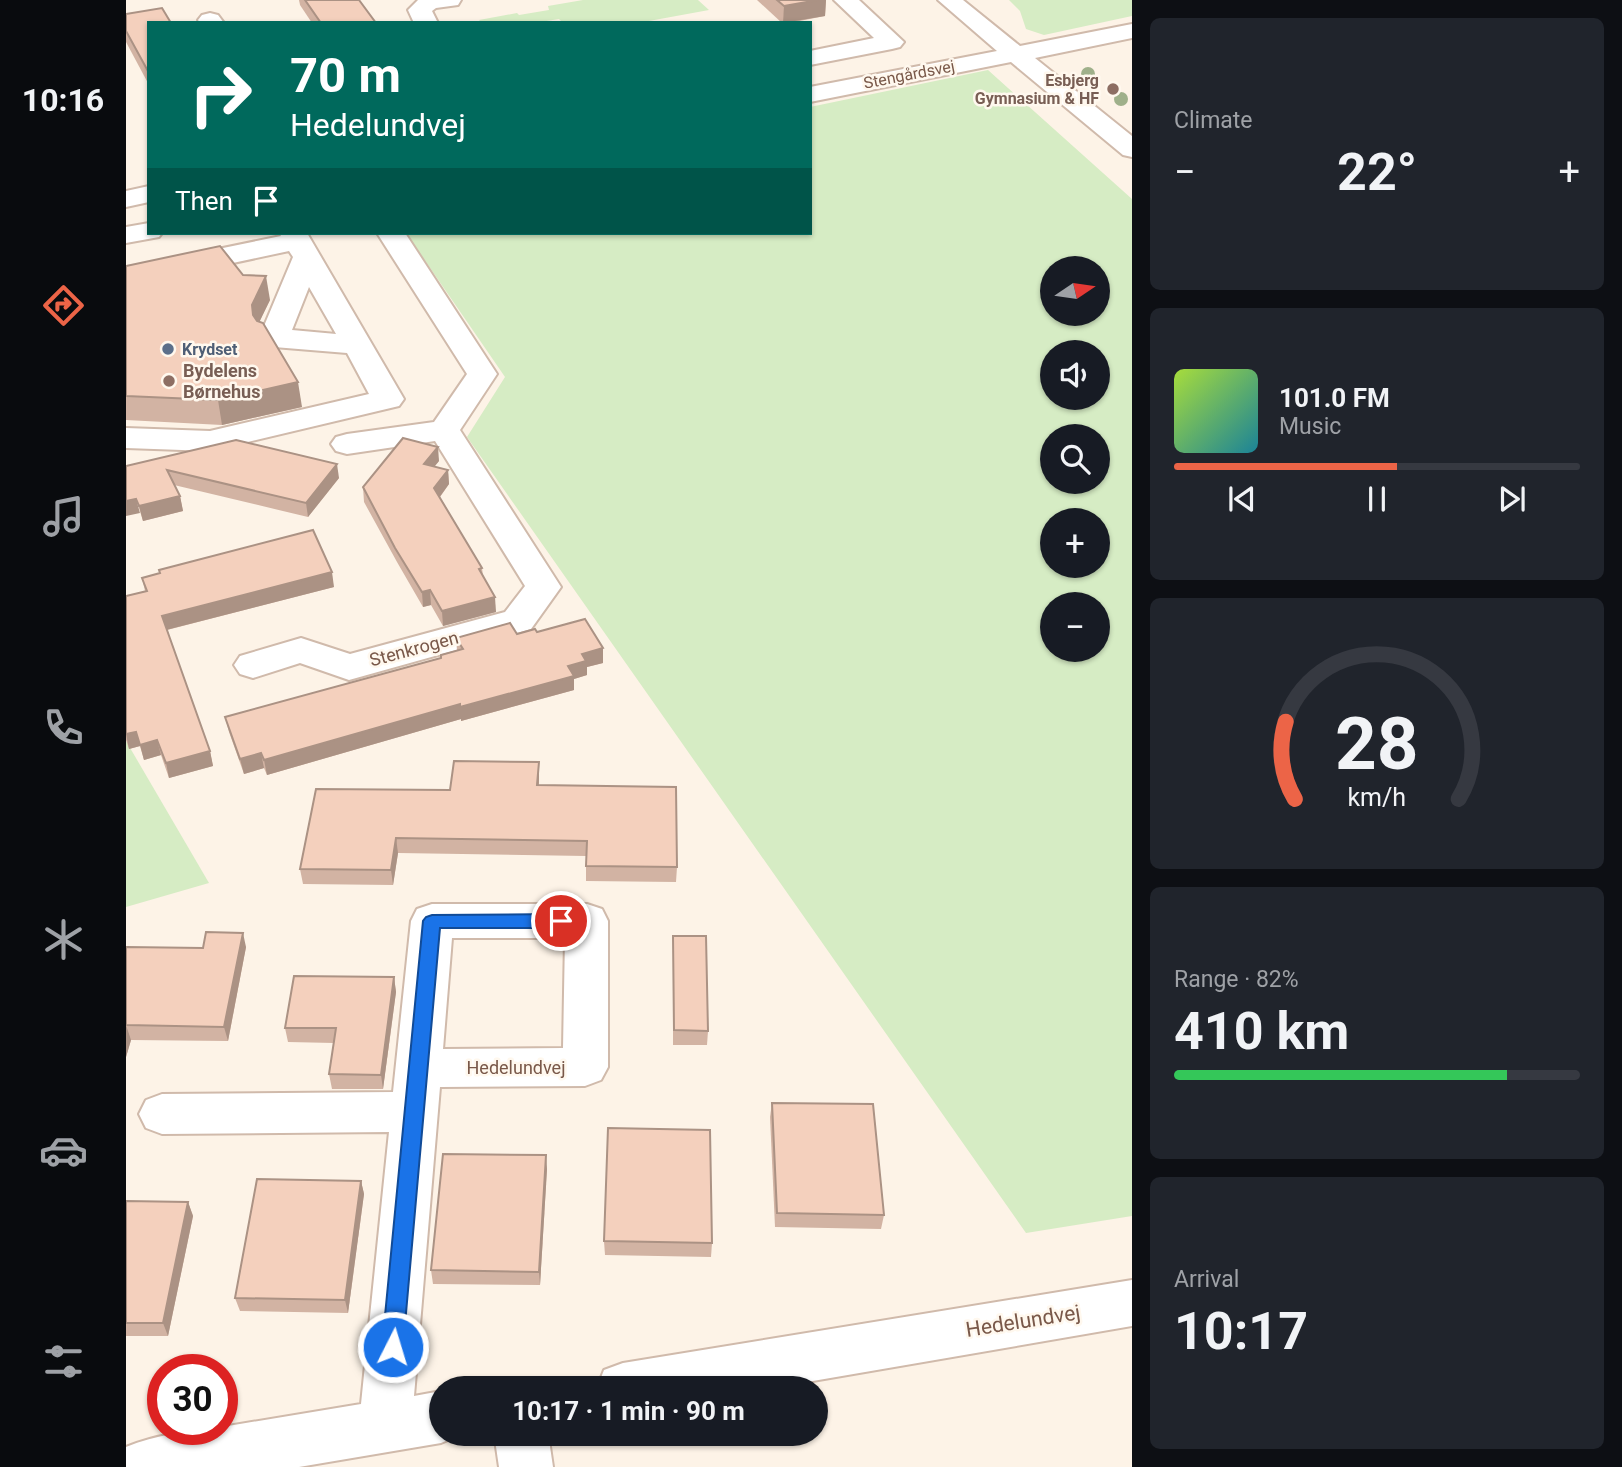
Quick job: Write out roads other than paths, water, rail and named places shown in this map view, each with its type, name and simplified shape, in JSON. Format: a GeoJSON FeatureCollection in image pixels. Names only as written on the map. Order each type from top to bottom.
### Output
{"type":"FeatureCollection","features":[{"type":"Feature","properties":{"kind":"street"},"geometry":{"type":"LineString","coordinates":[[425,21],[420,10],[429,2],[450,0]]}},
{"type":"Feature","properties":{"kind":"street"},"geometry":{"type":"LineString","coordinates":[[812,58],[892,42],[845,0]]}},
{"type":"Feature","properties":{"kind":"street"},"geometry":{"type":"LineString","coordinates":[[949,0],[1132,149]]}},
{"type":"Feature","properties":{"kind":"street","name":"Stengårdsvej"},"geometry":{"type":"LineString","coordinates":[[812,94],[1132,31]]}},
{"type":"Feature","properties":{"kind":"street"},"geometry":{"type":"LineString","coordinates":[[126,199],[147,194]]}},
{"type":"Feature","properties":{"kind":"street"},"geometry":{"type":"LineString","coordinates":[[126,235],[147,231]]}},
{"type":"Feature","properties":{"kind":"street"},"geometry":{"type":"LineString","coordinates":[[347,444],[444,430],[481,374],[392,235]]}},
{"type":"Feature","properties":{"kind":"street"},"geometry":{"type":"LineString","coordinates":[[126,277],[299,244]]}},
{"type":"Feature","properties":{"kind":"street"},"geometry":{"type":"LineString","coordinates":[[126,438],[210,441],[388,399],[299,244]]}},
{"type":"Feature","properties":{"kind":"street"},"geometry":{"type":"LineString","coordinates":[[299,244],[274,338],[357,345]]}},
{"type":"Feature","properties":{"kind":"street","name":"Stenkrogen"},"geometry":{"type":"LineString","coordinates":[[253,665],[301,650],[349,667],[518,621],[544,587],[444,430]]}},
{"type":"Feature","properties":{"kind":"street","name":"Hedelundvej"},"geometry":{"type":"LineString","coordinates":[[162,1114],[416,1090],[585,1067],[587,921],[432,921],[416,1090],[386,1425]]}},
{"type":"Feature","properties":{"kind":"street","name":"Hedelundvej"},"geometry":{"type":"LineString","coordinates":[[695,1376],[1132,1303]]}},
{"type":"Feature","properties":{"kind":"street"},"geometry":{"type":"LineString","coordinates":[[142,1467],[429,1419]]}},
{"type":"Feature","properties":{"kind":"street"},"geometry":{"type":"LineString","coordinates":[[523,1446],[526,1467]]}},
{"type":"Feature","properties":{"kind":"place","name":"Esbjerg Gymnasium & HF"},"geometry":{"type":"Point","coordinates":[1113,89]}},
{"type":"Feature","properties":{"kind":"place","name":"Krydset"},"geometry":{"type":"Point","coordinates":[168,349]}},
{"type":"Feature","properties":{"kind":"place","name":"Bydelens Børnehus"},"geometry":{"type":"Point","coordinates":[169,381]}}]}
